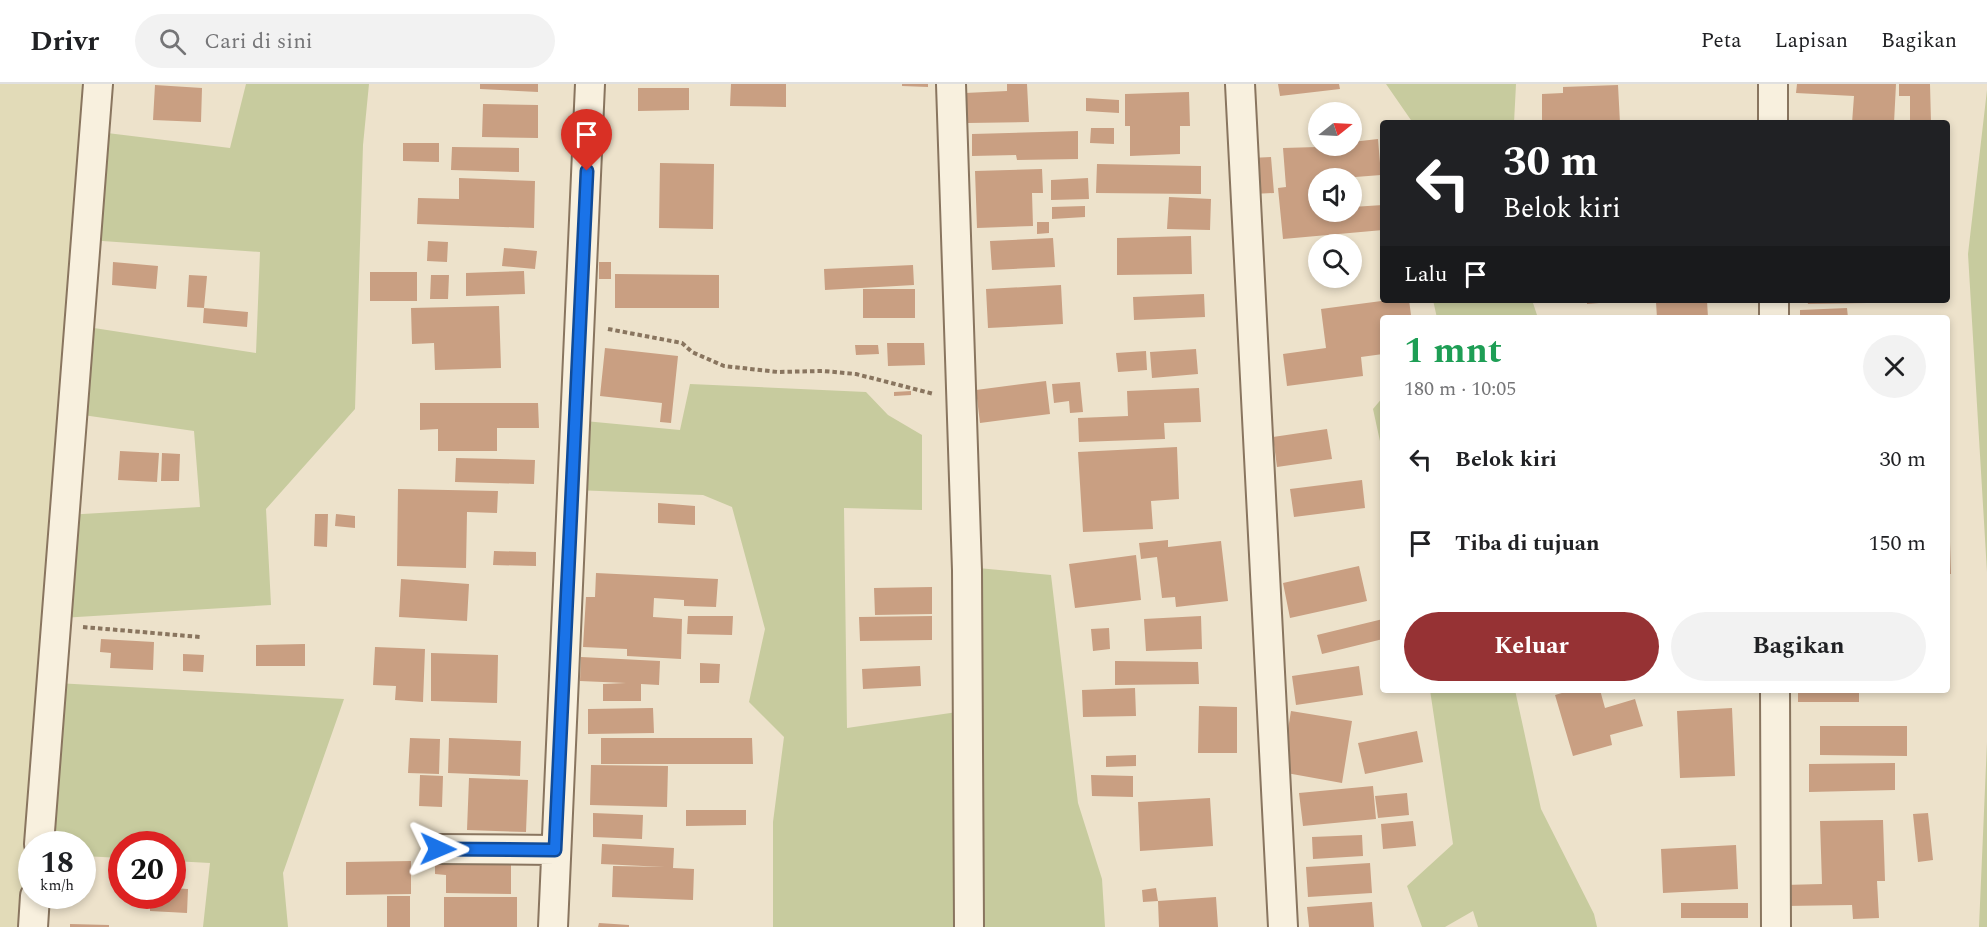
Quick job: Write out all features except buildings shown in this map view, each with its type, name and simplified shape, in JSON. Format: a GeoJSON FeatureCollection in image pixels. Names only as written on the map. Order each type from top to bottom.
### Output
{"type":"FeatureCollection","features":[{"type":"Feature","properties":{"kind":"street"},"geometry":{"type":"LineString","coordinates":[[40,831],[98,84]]}},
{"type":"Feature","properties":{"kind":"street"},"geometry":{"type":"LineString","coordinates":[[553,927],[590,84]]}},
{"type":"Feature","properties":{"kind":"street"},"geometry":{"type":"LineString","coordinates":[[951,84],[967,570],[969,927]]}},
{"type":"Feature","properties":{"kind":"street"},"geometry":{"type":"LineString","coordinates":[[1240,84],[1283,927]]}},
{"type":"Feature","properties":{"kind":"street"},"geometry":{"type":"LineString","coordinates":[[1773,84],[1773,120]]}},
{"type":"Feature","properties":{"kind":"street"},"geometry":{"type":"LineString","coordinates":[[1776,693],[1776,927]]}},
{"type":"Feature","properties":{"kind":"street"},"geometry":{"type":"LineString","coordinates":[[438,849],[555,850]]}},
{"type":"Feature","properties":{"kind":"street"},"geometry":{"type":"LineString","coordinates":[[33,927],[34,909]]}},
{"type":"Feature","properties":{"kind":"path"},"geometry":{"type":"LineString","coordinates":[[581,325],[672,340],[724,366],[778,372],[823,371],[856,375],[961,402]]}},
{"type":"Feature","properties":{"kind":"path"},"geometry":{"type":"LineString","coordinates":[[56,625],[200,637]]}},
{"type":"Feature","properties":{"kind":"shaded area"},"geometry":{"type":"Polygon","coordinates":[[[0,84],[91,84],[33,831],[18,831],[18,909],[30,909],[30,927],[0,927],[0,84]]]}},
{"type":"Feature","properties":{"kind":"green space"},"geometry":{"type":"Polygon","coordinates":[[[246,84],[369,84],[363,145],[355,409],[266,509],[271,605],[61,618],[66,515],[200,507],[194,431],[76,414],[81,326],[256,353],[260,252],[88,240],[99,132],[230,148],[246,84]]]}},
{"type":"Feature","properties":{"kind":"green space"},"geometry":{"type":"Polygon","coordinates":[[[1386,84],[1516,84],[1514,120],[1411,120],[1386,84]]]}},
{"type":"Feature","properties":{"kind":"green space"},"geometry":{"type":"Polygon","coordinates":[[[1987,90],[1987,572],[1968,254],[1987,90]]]}},
{"type":"Feature","properties":{"kind":"green space"},"geometry":{"type":"Polygon","coordinates":[[[1434,303],[1533,303],[1537,315],[1436,315],[1434,303]]]}},
{"type":"Feature","properties":{"kind":"green space"},"geometry":{"type":"Polygon","coordinates":[[[690,384],[866,392],[888,415],[922,435],[922,510],[844,508],[847,728],[978,709],[978,568],[1051,575],[1078,803],[1102,879],[1105,927],[773,927],[773,822],[784,737],[749,702],[765,629],[732,507],[703,495],[574,490],[574,420],[680,430],[690,384]]]}},
{"type":"Feature","properties":{"kind":"green space"},"geometry":{"type":"Polygon","coordinates":[[[1380,401],[1380,441],[1373,409],[1380,401]]]}},
{"type":"Feature","properties":{"kind":"green space"},"geometry":{"type":"Polygon","coordinates":[[[56,683],[344,699],[283,873],[288,927],[203,927],[210,863],[186,862],[186,831],[108,831],[108,857],[96,857],[96,831],[45,831],[56,683]]]}},
{"type":"Feature","properties":{"kind":"green space"},"geometry":{"type":"Polygon","coordinates":[[[1430,693],[1516,693],[1541,809],[1594,914],[1597,927],[1478,927],[1473,911],[1445,927],[1422,927],[1407,886],[1453,844],[1430,693]]]}},
{"type":"Feature","properties":{"kind":"green space"},"geometry":{"type":"Polygon","coordinates":[[[1987,742],[1987,927],[1979,927],[1987,742]]]}},
{"type":"Feature","properties":{"kind":"route"},"geometry":{"type":"LineString","coordinates":[[438,849],[555,850],[587,171]]}}]}
